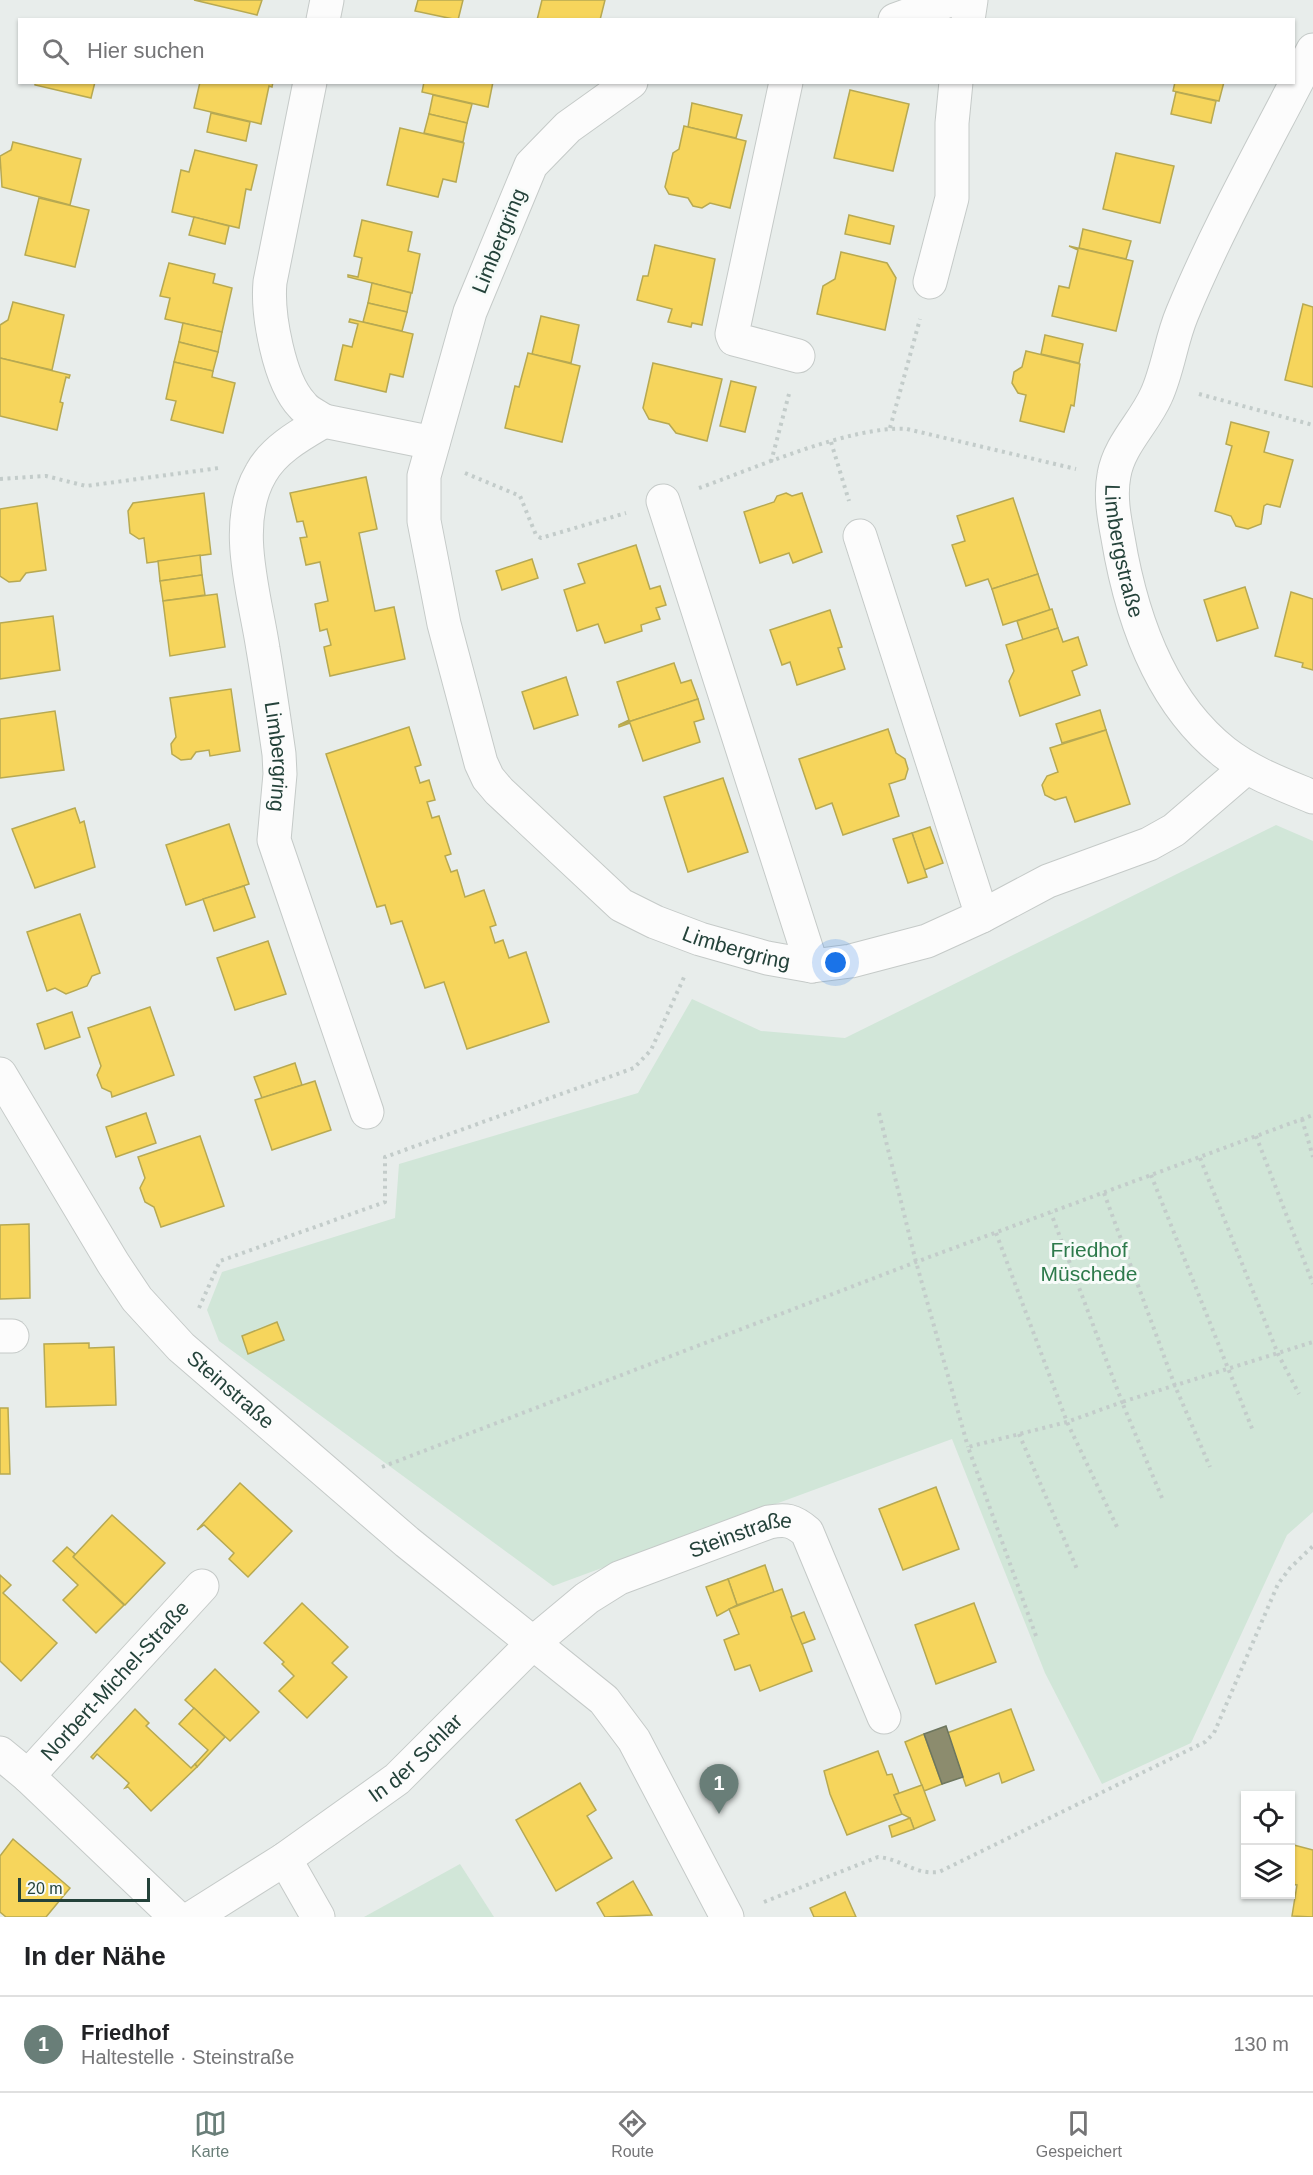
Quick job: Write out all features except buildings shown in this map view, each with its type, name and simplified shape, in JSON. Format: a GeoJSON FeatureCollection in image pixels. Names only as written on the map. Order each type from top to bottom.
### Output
{"type":"FeatureCollection","features":[{"type":"Feature","properties":{"kind":"street"},"geometry":{"type":"LineString","coordinates":[[323,18],[327,0]]}},
{"type":"Feature","properties":{"kind":"street"},"geometry":{"type":"LineString","coordinates":[[900,18],[950,0]]}},
{"type":"Feature","properties":{"kind":"street"},"geometry":{"type":"LineString","coordinates":[[968,18],[971,0]]}},
{"type":"Feature","properties":{"kind":"street","name":"Limbergstraße"},"geometry":{"type":"LineString","coordinates":[[1313,50],[1205,263],[1182,315],[1150,408],[1127,442],[1115,466],[1112,502],[1121,559],[1141,629],[1153,657],[1184,710],[1223,751],[1246,768],[1313,797]]}},
{"type":"Feature","properties":{"kind":"street"},"geometry":{"type":"LineString","coordinates":[[310,84],[270,282],[269,315],[294,393],[302,406],[324,421],[431,451]]}},
{"type":"Feature","properties":{"kind":"street","name":"Limbergring"},"geometry":{"type":"LineString","coordinates":[[628,84],[568,127],[531,165],[470,312],[424,476],[424,520],[447,635],[472,735],[488,778],[513,806],[621,905],[655,922],[700,939],[775,960],[812,966],[851,961],[927,941],[982,916],[1048,881],[1149,844],[1174,830],[1246,768]]}},
{"type":"Feature","properties":{"kind":"street"},"geometry":{"type":"LineString","coordinates":[[786,84],[732,334],[734,339],[798,356]]}},
{"type":"Feature","properties":{"kind":"street"},"geometry":{"type":"LineString","coordinates":[[930,282],[952,198],[952,123],[956,84]]}},
{"type":"Feature","properties":{"kind":"street","name":"Limbergring"},"geometry":{"type":"LineString","coordinates":[[324,421],[294,440],[261,472],[252,494],[248,515],[248,552],[279,754],[280,774],[274,840],[367,1112]]}},
{"type":"Feature","properties":{"kind":"street","name":"Limbergring"},"geometry":{"type":"LineString","coordinates":[[663,501],[812,966]]}},
{"type":"Feature","properties":{"kind":"street"},"geometry":{"type":"LineString","coordinates":[[860,536],[982,916]]}},
{"type":"Feature","properties":{"kind":"street","name":"Steinstraße"},"geometry":{"type":"LineString","coordinates":[[0,1074],[131,1290],[181,1347],[339,1484],[592,1689],[621,1720],[727,1917]]}},
{"type":"Feature","properties":{"kind":"street","name":"Steinstraße"},"geometry":{"type":"LineString","coordinates":[[533,1643],[587,1598],[619,1578],[769,1522],[785,1519],[796,1522],[807,1532],[884,1718]]}},
{"type":"Feature","properties":{"kind":"street","name":"Norbert-Michel-Straße"},"geometry":{"type":"LineString","coordinates":[[28,1776],[202,1586]]}},
{"type":"Feature","properties":{"kind":"street","name":"In der Schlar"},"geometry":{"type":"LineString","coordinates":[[193,1917],[285,1858],[397,1779],[533,1643]]}},
{"type":"Feature","properties":{"kind":"street","name":"Norbert-Michel-Straße"},"geometry":{"type":"LineString","coordinates":[[0,1753],[28,1776],[176,1917]]}},
{"type":"Feature","properties":{"kind":"street"},"geometry":{"type":"LineString","coordinates":[[285,1858],[318,1917]]}},
{"type":"Feature","properties":{"kind":"path"},"geometry":{"type":"LineString","coordinates":[[890,428],[930,282]]}},
{"type":"Feature","properties":{"kind":"path"},"geometry":{"type":"LineString","coordinates":[[770,462],[798,356]]}},
{"type":"Feature","properties":{"kind":"path"},"geometry":{"type":"LineString","coordinates":[[1160,384],[1313,425]]}},
{"type":"Feature","properties":{"kind":"path"},"geometry":{"type":"LineString","coordinates":[[431,451],[520,496],[536,535],[541,538],[663,501],[831,442],[890,428],[907,429],[1113,478]]}},
{"type":"Feature","properties":{"kind":"path"},"geometry":{"type":"LineString","coordinates":[[831,442],[860,536]]}},
{"type":"Feature","properties":{"kind":"path"},"geometry":{"type":"LineString","coordinates":[[0,479],[46,476],[86,486],[205,469],[227,468],[261,472]]}},
{"type":"Feature","properties":{"kind":"path"},"geometry":{"type":"LineString","coordinates":[[181,1347],[220,1261],[385,1202],[385,1157],[634,1068],[643,1061],[651,1050],[700,939]]}},
{"type":"Feature","properties":{"kind":"path"},"geometry":{"type":"LineString","coordinates":[[879,1113],[916,1262],[968,1447],[1036,1636]]}},
{"type":"Feature","properties":{"kind":"path"},"geometry":{"type":"LineString","coordinates":[[339,1484],[916,1262],[1313,1115]]}},
{"type":"Feature","properties":{"kind":"path"},"geometry":{"type":"LineString","coordinates":[[1302,1119],[1313,1157]]}},
{"type":"Feature","properties":{"kind":"path"},"geometry":{"type":"LineString","coordinates":[[1256,1136],[1313,1284]]}},
{"type":"Feature","properties":{"kind":"path"},"geometry":{"type":"LineString","coordinates":[[1200,1158],[1278,1354],[1299,1394]]}},
{"type":"Feature","properties":{"kind":"path"},"geometry":{"type":"LineString","coordinates":[[1151,1175],[1252,1431]]}},
{"type":"Feature","properties":{"kind":"path"},"geometry":{"type":"LineString","coordinates":[[1104,1193],[1175,1386],[1210,1467]]}},
{"type":"Feature","properties":{"kind":"path"},"geometry":{"type":"LineString","coordinates":[[1051,1213],[1122,1402],[1162,1498]]}},
{"type":"Feature","properties":{"kind":"path"},"geometry":{"type":"LineString","coordinates":[[995,1233],[1067,1422],[1118,1529]]}},
{"type":"Feature","properties":{"kind":"path"},"geometry":{"type":"LineString","coordinates":[[968,1447],[1067,1422],[1122,1402],[1313,1342]]}},
{"type":"Feature","properties":{"kind":"path"},"geometry":{"type":"LineString","coordinates":[[1019,1434],[1077,1569]]}},
{"type":"Feature","properties":{"kind":"path"},"geometry":{"type":"LineString","coordinates":[[727,1917],[878,1857],[889,1858],[920,1872],[939,1872],[1205,1742],[1214,1733],[1278,1584],[1290,1568],[1313,1546]]}},
{"type":"Feature","properties":{"kind":"green space","name":"Friedhof Müschede"},"geometry":{"type":"Polygon","coordinates":[[[1276,825],[1313,841],[1313,1512],[1287,1535],[1191,1743],[1102,1784],[1045,1673],[952,1439],[553,1586],[219,1341],[207,1310],[222,1272],[395,1218],[399,1164],[638,1093],[692,999],[761,1031],[845,1038],[1276,825]]]}},
{"type":"Feature","properties":{"kind":"green space"},"geometry":{"type":"Polygon","coordinates":[[[460,1864],[494,1917],[364,1917],[460,1864]]]}},
{"type":"Feature","properties":{"kind":"place","name":"Friedhof"},"geometry":{"type":"Point","coordinates":[719,1814]}}]}
